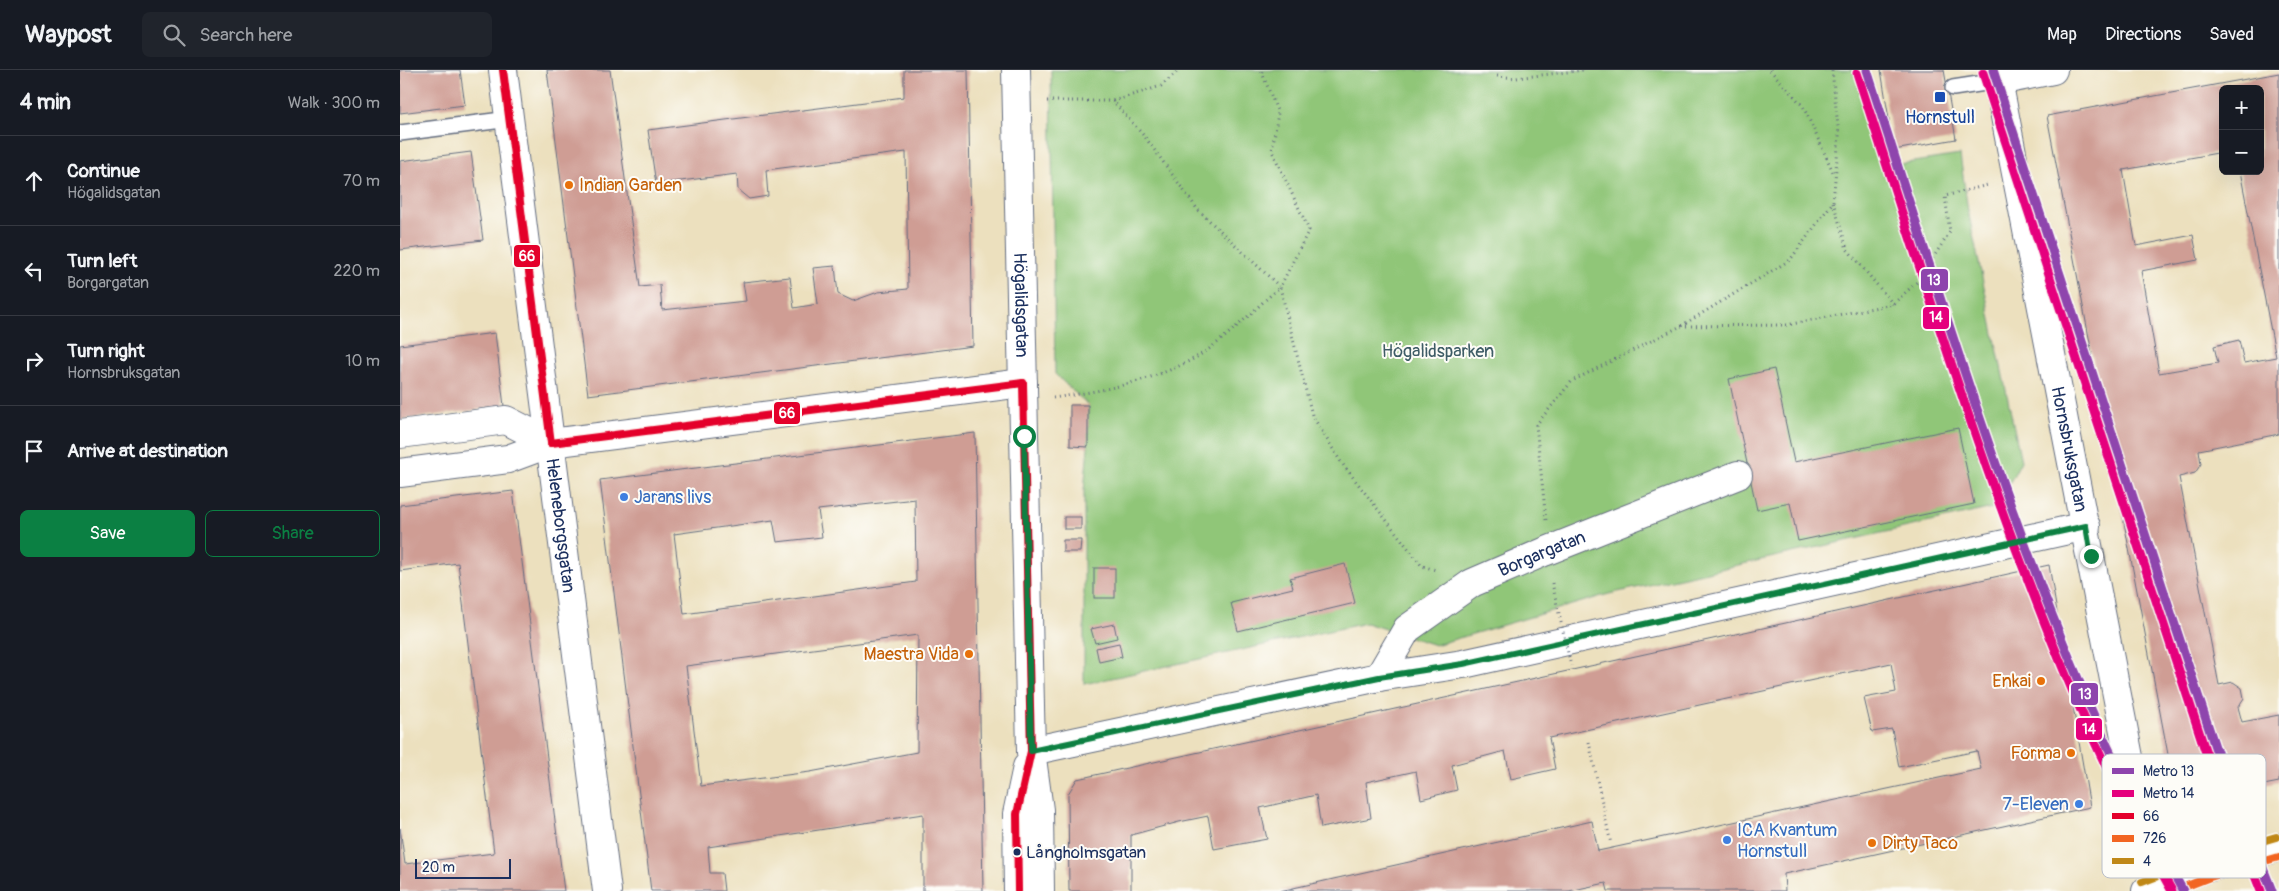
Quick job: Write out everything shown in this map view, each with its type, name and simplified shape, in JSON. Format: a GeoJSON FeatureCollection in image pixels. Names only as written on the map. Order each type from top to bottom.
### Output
{"type":"FeatureCollection","features":[{"type":"Feature","properties":{"kind":"street","name":"Heleneborgsgatan"},"geometry":{"type":"LineString","coordinates":[[503,70],[607,891]]}},
{"type":"Feature","properties":{"kind":"street","name":"Högalidsgatan"},"geometry":{"type":"LineString","coordinates":[[1016,70],[1031,751],[1039,810],[1040,891]]}},
{"type":"Feature","properties":{"kind":"street"},"geometry":{"type":"LineString","coordinates":[[1997,75],[2054,70]]}},
{"type":"Feature","properties":{"kind":"street","name":"Hornsbruksgatan"},"geometry":{"type":"LineString","coordinates":[[1997,75],[2129,754]]}},
{"type":"Feature","properties":{"kind":"street"},"geometry":{"type":"LineString","coordinates":[[400,474],[508,459],[551,442],[1023,393]]}},
{"type":"Feature","properties":{"kind":"street"},"geometry":{"type":"LineString","coordinates":[[400,434],[506,420],[551,442]]}},
{"type":"Feature","properties":{"kind":"street","name":"Borgargatan"},"geometry":{"type":"LineString","coordinates":[[1379,677],[1407,628],[1472,583],[1544,552],[1738,475]]}},
{"type":"Feature","properties":{"kind":"street"},"geometry":{"type":"LineString","coordinates":[[1031,751],[1379,677],[1463,664],[2086,526]]}},
{"type":"Feature","properties":{"kind":"street","name":"Högalidsgatan"},"geometry":{"type":"LineString","coordinates":[[1018,891],[1017,814],[1031,751]]}},
{"type":"Feature","properties":{"kind":"street"},"geometry":{"type":"LineString","coordinates":[[2266,851],[2279,847]]}},
{"type":"Feature","properties":{"kind":"street"},"geometry":{"type":"LineString","coordinates":[[2154,890],[2183,878]]}},
{"type":"Feature","properties":{"kind":"lane"},"geometry":{"type":"LineString","coordinates":[[1953,88],[1997,75]]}},
{"type":"Feature","properties":{"kind":"lane"},"geometry":{"type":"LineString","coordinates":[[400,133],[510,120]]}},
{"type":"Feature","properties":{"kind":"path"},"geometry":{"type":"LineString","coordinates":[[1053,101],[1113,101],[1161,86],[1178,70]]}},
{"type":"Feature","properties":{"kind":"path"},"geometry":{"type":"LineString","coordinates":[[1023,393],[1101,391],[1159,375],[1196,357],[1280,287],[1309,230],[1272,151],[1278,113],[1261,70]]}},
{"type":"Feature","properties":{"kind":"path"},"geometry":{"type":"LineString","coordinates":[[1497,76],[1516,78],[1584,70]]}},
{"type":"Feature","properties":{"kind":"path"},"geometry":{"type":"LineString","coordinates":[[1770,70],[1803,106],[1835,174]]}},
{"type":"Feature","properties":{"kind":"path"},"geometry":{"type":"LineString","coordinates":[[1832,70],[1839,136],[1833,202],[1847,249],[1893,304]]}},
{"type":"Feature","properties":{"kind":"path"},"geometry":{"type":"LineString","coordinates":[[1113,101],[1145,137],[1198,210],[1280,287],[1312,415],[1341,462],[1422,566],[1472,583]]}},
{"type":"Feature","properties":{"kind":"path"},"geometry":{"type":"LineString","coordinates":[[1681,326],[1787,325],[1893,304],[1917,282],[1950,232],[1945,196],[2018,178]]}},
{"type":"Feature","properties":{"kind":"path"},"geometry":{"type":"LineString","coordinates":[[1544,552],[1547,531],[1536,426],[1572,381],[1681,326],[1790,260],[1833,202]]}},
{"type":"Feature","properties":{"kind":"path"},"geometry":{"type":"LineString","coordinates":[[1552,583],[1571,666]]}},
{"type":"Feature","properties":{"kind":"path"},"geometry":{"type":"LineString","coordinates":[[1589,742],[1611,844]]}},
{"type":"Feature","properties":{"kind":"green space","name":"Högalidsparken"},"geometry":{"type":"Polygon","coordinates":[[[1051,70],[1863,70],[1880,167],[1960,155],[1968,211],[2021,461],[1997,507],[1609,594],[1435,645],[1366,623],[1084,684],[1084,491],[1088,447],[1088,405],[1055,374],[1051,70]]]}},
{"type":"Feature","properties":{"kind":"building"},"geometry":{"type":"Polygon","coordinates":[[[400,70],[460,70],[465,105],[400,113],[400,70]]]}},
{"type":"Feature","properties":{"kind":"building"},"geometry":{"type":"Polygon","coordinates":[[[547,70],[610,70],[640,287],[660,285],[662,310],[746,301],[743,282],[790,277],[794,308],[818,304],[813,268],[835,266],[838,294],[853,301],[878,292],[908,289],[906,152],[766,170],[768,196],[749,199],[738,190],[737,174],[656,184],[648,130],[904,97],[904,70],[968,70],[973,346],[588,395],[547,70]]]}},
{"type":"Feature","properties":{"kind":"building"},"geometry":{"type":"Polygon","coordinates":[[[1881,70],[1944,70],[1956,139],[1894,150],[1881,70]]]}},
{"type":"Feature","properties":{"kind":"building"},"geometry":{"type":"Polygon","coordinates":[[[2279,73],[2279,434],[2199,450],[2201,464],[2195,473],[2179,477],[2219,685],[2233,682],[2242,688],[2244,698],[2238,707],[2242,722],[2279,715],[2279,782],[2266,785],[2266,754],[2168,754],[2047,116],[2279,73]],[[2219,85],[2219,153],[2123,170],[2136,246],[2193,235],[2198,260],[2141,271],[2159,373],[2218,363],[2214,346],[2239,340],[2244,363],[2276,357],[2241,175],[2264,175],[2264,85],[2219,85]]]}},
{"type":"Feature","properties":{"kind":"building"},"geometry":{"type":"Polygon","coordinates":[[[471,152],[483,240],[400,250],[400,161],[471,152]]]}},
{"type":"Feature","properties":{"kind":"building"},"geometry":{"type":"Polygon","coordinates":[[[495,333],[504,406],[400,420],[400,345],[495,333]]]}},
{"type":"Feature","properties":{"kind":"building"},"geometry":{"type":"Polygon","coordinates":[[[1774,369],[1794,462],[1958,428],[1974,504],[1798,541],[1790,503],[1757,510],[1729,379],[1774,369]]]}},
{"type":"Feature","properties":{"kind":"building"},"geometry":{"type":"Polygon","coordinates":[[[1070,405],[1088,405],[1088,447],[1070,446],[1070,405]]]}},
{"type":"Feature","properties":{"kind":"building"},"geometry":{"type":"Polygon","coordinates":[[[975,433],[983,891],[923,891],[923,814],[708,847],[710,873],[722,873],[724,891],[651,891],[600,480],[975,433]],[[915,499],[818,510],[822,537],[777,542],[773,520],[674,534],[684,614],[916,582],[915,499]],[[918,635],[686,666],[701,786],[810,772],[917,752],[918,635]]]}},
{"type":"Feature","properties":{"kind":"building"},"geometry":{"type":"Polygon","coordinates":[[[513,491],[564,891],[400,891],[400,828],[405,864],[494,853],[458,563],[400,571],[400,505],[513,491]]]}},
{"type":"Feature","properties":{"kind":"building"},"geometry":{"type":"Polygon","coordinates":[[[1064,517],[1081,517],[1081,529],[1064,529],[1064,517]]]}},
{"type":"Feature","properties":{"kind":"building"},"geometry":{"type":"Polygon","coordinates":[[[1063,540],[1081,540],[1080,552],[1063,552],[1063,540]]]}},
{"type":"Feature","properties":{"kind":"building"},"geometry":{"type":"Polygon","coordinates":[[[1345,564],[1355,603],[1238,631],[1231,603],[1293,588],[1290,578],[1345,564]]]}},
{"type":"Feature","properties":{"kind":"building"},"geometry":{"type":"Polygon","coordinates":[[[2049,565],[2090,807],[1784,874],[1785,891],[1608,891],[1606,883],[1569,891],[1280,891],[1592,821],[1598,851],[1981,769],[1977,751],[1899,767],[1892,729],[1872,732],[1864,698],[1896,692],[1891,663],[1549,738],[1555,769],[1511,779],[1505,751],[1452,765],[1457,790],[1421,799],[1416,771],[1366,782],[1371,818],[1321,828],[1316,795],[1260,808],[1267,839],[1214,849],[1208,816],[1131,835],[1131,891],[1069,891],[1068,794],[1077,779],[2049,565]]]}},
{"type":"Feature","properties":{"kind":"building"},"geometry":{"type":"Polygon","coordinates":[[[1094,568],[1115,568],[1115,598],[1094,598],[1094,568]]]}},
{"type":"Feature","properties":{"kind":"building"},"geometry":{"type":"Polygon","coordinates":[[[1114,624],[1117,638],[1095,643],[1091,629],[1114,624]]]}},
{"type":"Feature","properties":{"kind":"building"},"geometry":{"type":"Polygon","coordinates":[[[1119,643],[1122,657],[1099,662],[1096,648],[1119,643]]]}},
{"type":"Feature","properties":{"kind":"metro line","name":"13"},"geometry":{"type":"LineString","coordinates":[[1867,70],[2004,488],[2067,653],[2111,754]]}},
{"type":"Feature","properties":{"kind":"metro line","name":"13"},"geometry":{"type":"LineString","coordinates":[[1993,70],[2218,754]]}},
{"type":"Feature","properties":{"kind":"metro line","name":"14"},"geometry":{"type":"LineString","coordinates":[[1857,73],[1938,325],[1995,492],[2058,657],[2102,757]]}},
{"type":"Feature","properties":{"kind":"metro line","name":"14"},"geometry":{"type":"LineString","coordinates":[[1983,73],[2207,754]]}},
{"type":"Feature","properties":{"kind":"metro line","name":"13"},"geometry":{"type":"LineString","coordinates":[[2266,876],[2272,891]]}},
{"type":"Feature","properties":{"kind":"metro line","name":"14"},"geometry":{"type":"LineString","coordinates":[[2165,878],[2172,891]]}},
{"type":"Feature","properties":{"kind":"metro line","name":"13"},"geometry":{"type":"LineString","coordinates":[[2176,878],[2183,891]]}},
{"type":"Feature","properties":{"kind":"metro line","name":"14"},"geometry":{"type":"LineString","coordinates":[[2256,878],[2261,891]]}},
{"type":"Feature","properties":{"kind":"transit line","name":"66"},"geometry":{"type":"LineString","coordinates":[[503,70],[551,443]]}},
{"type":"Feature","properties":{"kind":"transit line","name":"66"},"geometry":{"type":"LineString","coordinates":[[551,443],[1023,383]]}},
{"type":"Feature","properties":{"kind":"transit line","name":"66"},"geometry":{"type":"LineString","coordinates":[[1018,891],[1017,814],[1031,751],[1023,383]]}},
{"type":"Feature","properties":{"kind":"transit line","name":"4"},"geometry":{"type":"LineString","coordinates":[[2266,840],[2276,837]]}},
{"type":"Feature","properties":{"kind":"transit line","name":"726"},"geometry":{"type":"LineString","coordinates":[[2266,861],[2279,857]]}},
{"type":"Feature","properties":{"kind":"transit line","name":"4"},"geometry":{"type":"LineString","coordinates":[[2142,882],[2152,878]]}},
{"type":"Feature","properties":{"kind":"transit line","name":"726"},"geometry":{"type":"LineString","coordinates":[[2174,891],[2207,878]]}},
{"type":"Feature","properties":{"kind":"place","name":"Hornstull"},"geometry":{"type":"Point","coordinates":[1940,97]}},
{"type":"Feature","properties":{"kind":"place","name":"Indian Garden"},"geometry":{"type":"Point","coordinates":[569,185]}},
{"type":"Feature","properties":{"kind":"place","name":"Jarans livs"},"geometry":{"type":"Point","coordinates":[624,497]}},
{"type":"Feature","properties":{"kind":"place","name":"Maestra Vida"},"geometry":{"type":"Point","coordinates":[969,654]}},
{"type":"Feature","properties":{"kind":"place","name":"Enkai"},"geometry":{"type":"Point","coordinates":[2041,681]}},
{"type":"Feature","properties":{"kind":"place","name":"Forma"},"geometry":{"type":"Point","coordinates":[2071,753]}},
{"type":"Feature","properties":{"kind":"place","name":"7-Eleven"},"geometry":{"type":"Point","coordinates":[2079,804]}},
{"type":"Feature","properties":{"kind":"place","name":"ICA Kvantum Hornstull"},"geometry":{"type":"Point","coordinates":[1727,840]}},
{"type":"Feature","properties":{"kind":"place","name":"Dirty Taco"},"geometry":{"type":"Point","coordinates":[1872,843]}},
{"type":"Feature","properties":{"kind":"place","name":"Långholmsgatan"},"geometry":{"type":"Point","coordinates":[1017,852]}},
{"type":"Feature","properties":{"kind":"route"},"geometry":{"type":"LineString","coordinates":[[1024,436],[1031,751],[1379,677],[1463,664],[2086,526],[2091,556]]}}]}
